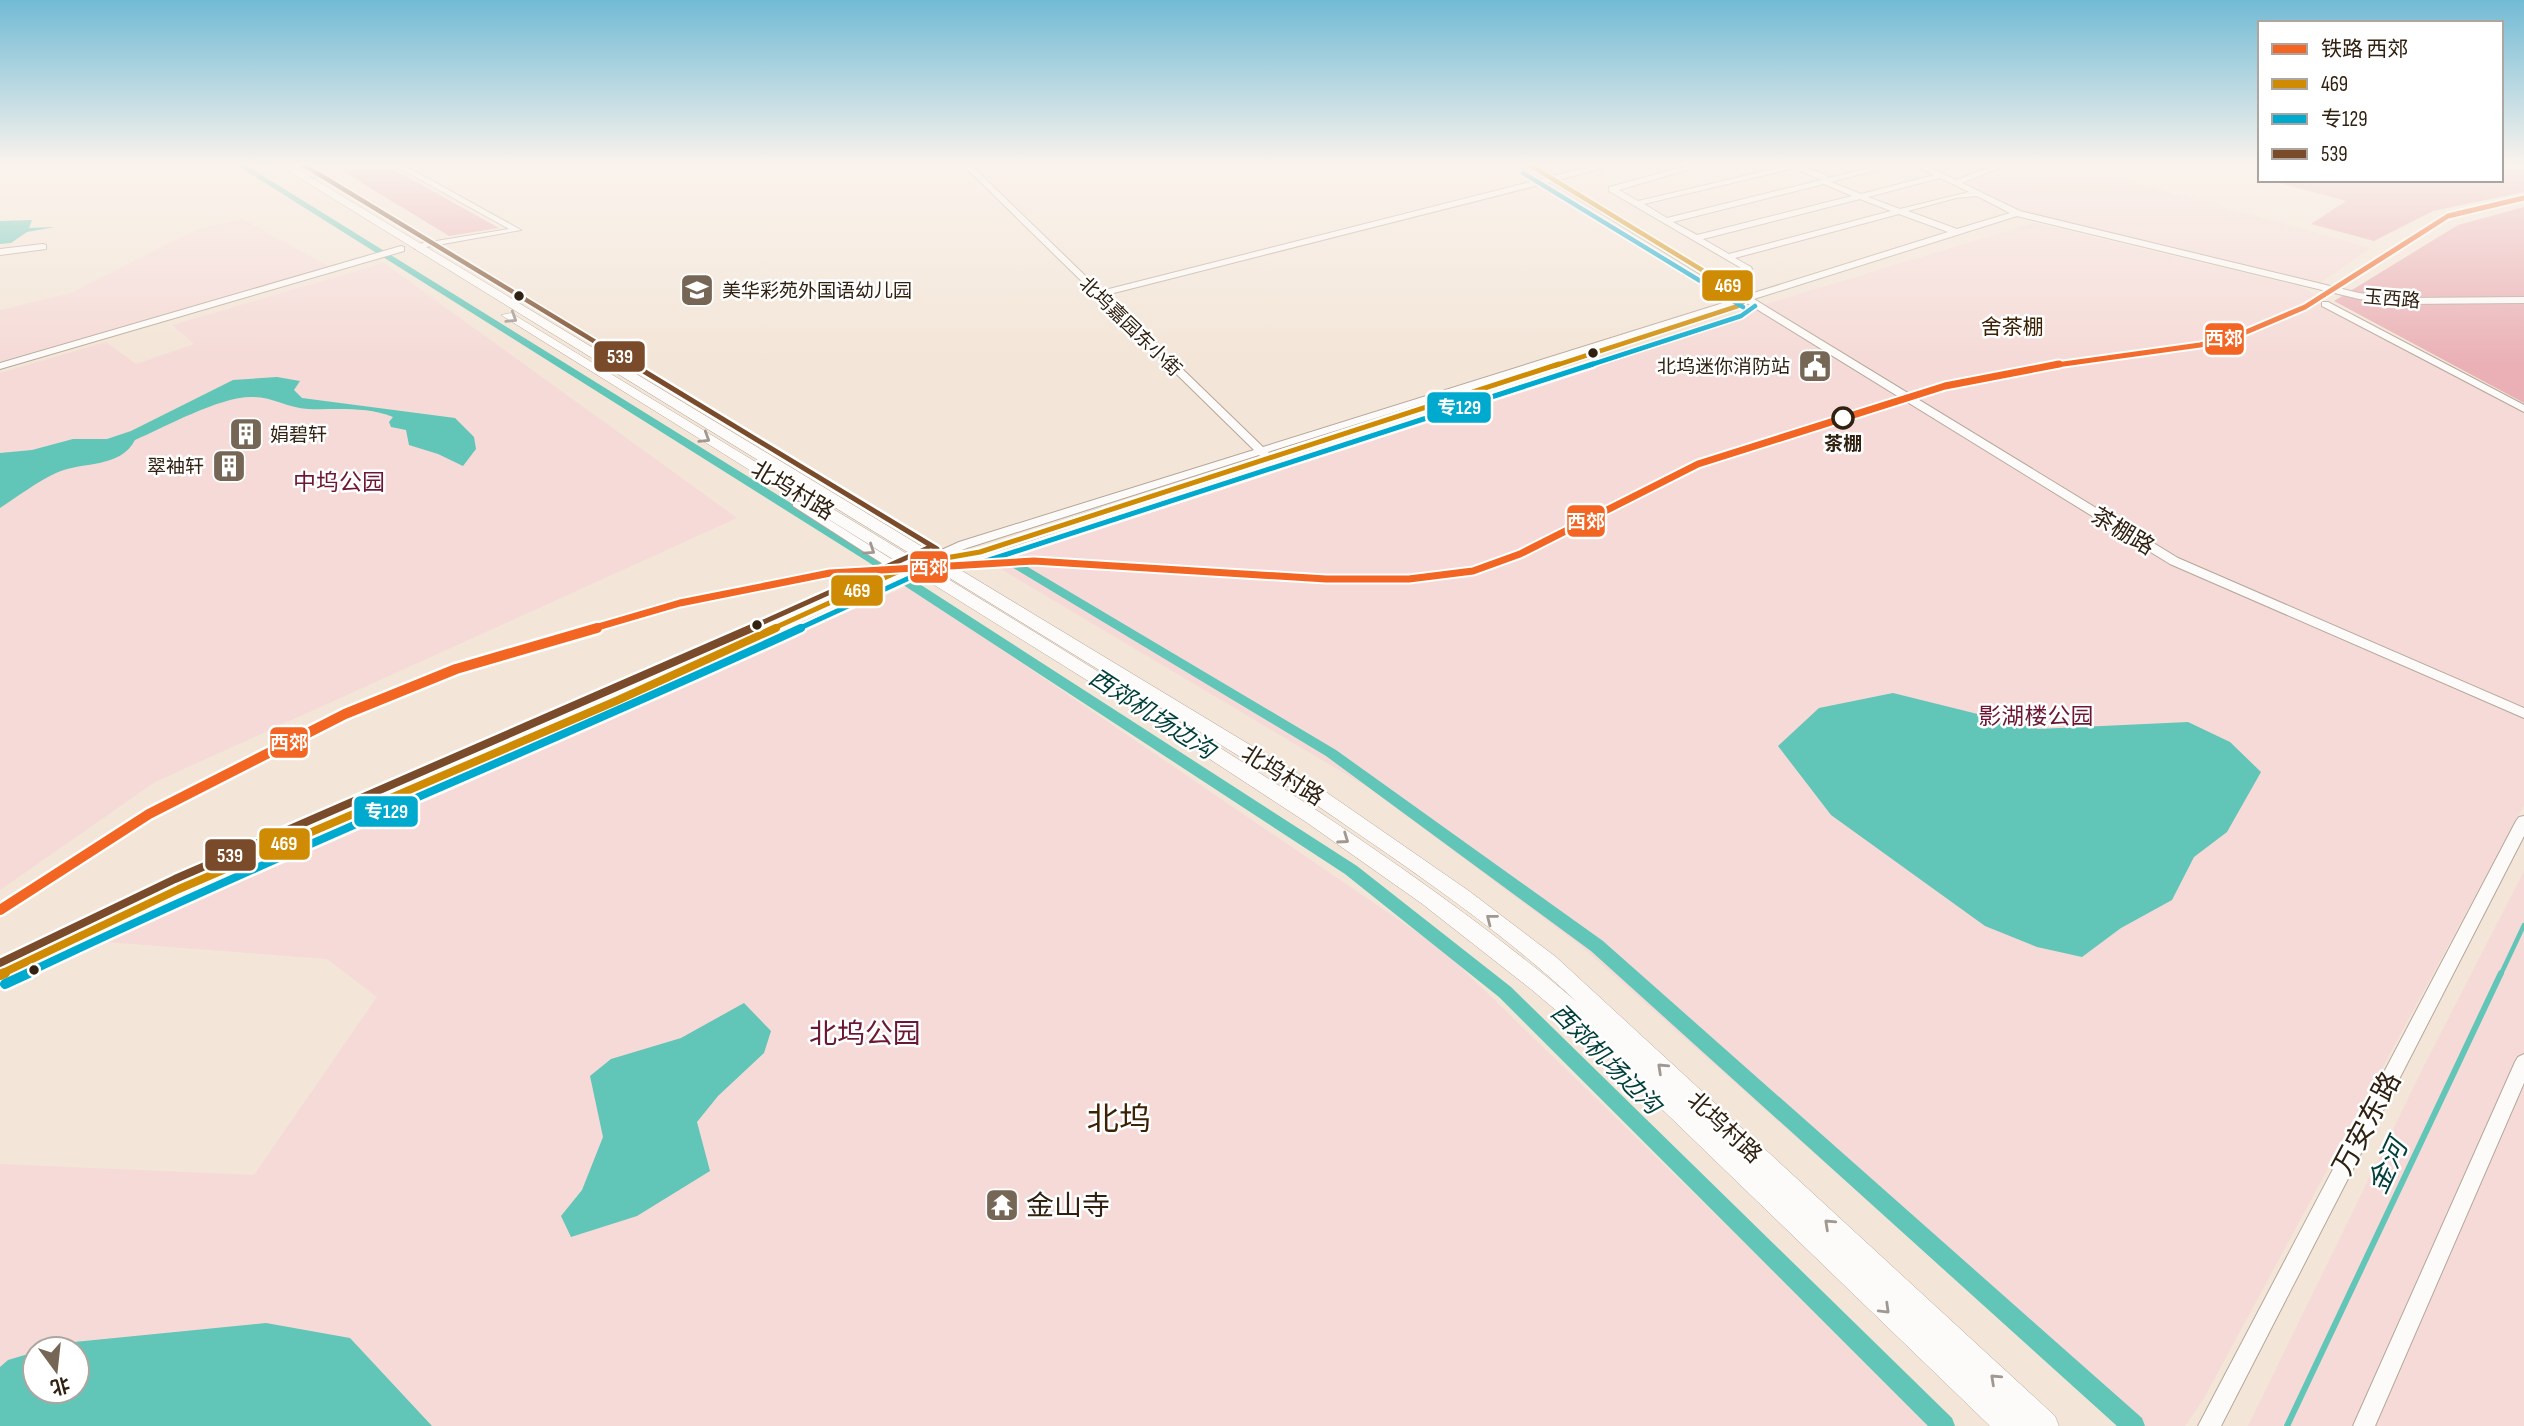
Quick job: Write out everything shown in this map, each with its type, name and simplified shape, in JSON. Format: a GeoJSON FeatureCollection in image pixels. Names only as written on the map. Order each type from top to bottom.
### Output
{"type":"FeatureCollection","features":[{"type":"Feature","properties":{"kind":"main road","name":"北坞村路"},"geometry":{"type":"LineString","coordinates":[[372,231],[796,498],[917,564],[1306,788],[1495,921],[1549,963],[2045,1426]]}},
{"type":"Feature","properties":{"kind":"main road","name":"北坞村路"},"geometry":{"type":"LineString","coordinates":[[391,231],[1288,799],[1529,972],[2010,1426]]}},
{"type":"Feature","properties":{"kind":"street"},"geometry":{"type":"LineString","coordinates":[[418,247],[514,231]]}},
{"type":"Feature","properties":{"kind":"street","name":"北坞嘉园东小街"},"geometry":{"type":"LineString","coordinates":[[1034,231],[1265,454]]}},
{"type":"Feature","properties":{"kind":"street"},"geometry":{"type":"LineString","coordinates":[[1098,294],[1352,231]]}},
{"type":"Feature","properties":{"kind":"street","name":"茶棚路"},"geometry":{"type":"LineString","coordinates":[[1640,231],[2174,561],[2524,713]]}},
{"type":"Feature","properties":{"kind":"street"},"geometry":{"type":"LineString","coordinates":[[1682,231],[1748,269]]}},
{"type":"Feature","properties":{"kind":"street"},"geometry":{"type":"LineString","coordinates":[[1696,239],[1729,231]]}},
{"type":"Feature","properties":{"kind":"street"},"geometry":{"type":"LineString","coordinates":[[1730,257],[1829,231]]}},
{"type":"Feature","properties":{"kind":"street"},"geometry":{"type":"LineString","coordinates":[[1952,231],[1956,232]]}},
{"type":"Feature","properties":{"kind":"street"},"geometry":{"type":"LineString","coordinates":[[0,975],[179,888],[616,701],[917,564],[980,552],[1265,454],[1738,306],[1748,298],[1961,231]]}},
{"type":"Feature","properties":{"kind":"street","name":"玉西路"},"geometry":{"type":"LineString","coordinates":[[2089,231],[2359,296],[2404,302],[2524,300]]}},
{"type":"Feature","properties":{"kind":"street"},"geometry":{"type":"LineString","coordinates":[[0,253],[43,247]]}},
{"type":"Feature","properties":{"kind":"street"},"geometry":{"type":"LineString","coordinates":[[0,366],[401,249]]}},
{"type":"Feature","properties":{"kind":"street"},"geometry":{"type":"LineString","coordinates":[[2326,304],[2524,409]]}},
{"type":"Feature","properties":{"kind":"street","name":"万安东路"},"geometry":{"type":"LineString","coordinates":[[2209,1426],[2524,821]]}},
{"type":"Feature","properties":{"kind":"street"},"geometry":{"type":"LineString","coordinates":[[2364,1426],[2524,1062]]}},
{"type":"Feature","properties":{"kind":"green space"},"geometry":{"type":"Polygon","coordinates":[[[194,231],[263,231],[330,267],[0,362],[0,310],[71,293],[194,231]]]}},
{"type":"Feature","properties":{"kind":"green space","name":"影湖楼公园"},"geometry":{"type":"Polygon","coordinates":[[[2009,231],[2066,231],[2299,286],[2524,413],[2524,805],[2203,1400],[2185,1426],[2121,1426],[1580,945],[1369,788],[996,566],[990,557],[1743,311],[2009,231]]]}},
{"type":"Feature","properties":{"kind":"green space"},"geometry":{"type":"Polygon","coordinates":[[[2103,231],[2308,231],[2371,248],[2318,284],[2103,231]]]}},
{"type":"Feature","properties":{"kind":"green space","name":"中坞公园"},"geometry":{"type":"Polygon","coordinates":[[[384,263],[737,518],[155,782],[0,890],[0,373],[106,342],[136,364],[194,344],[172,325],[384,263]]]}},
{"type":"Feature","properties":{"kind":"green space","name":"北坞公园"},"geometry":{"type":"Polygon","coordinates":[[[908,586],[1443,950],[1933,1426],[0,1426],[0,1164],[254,1175],[377,997],[327,959],[106,942],[203,893],[908,586]]]}},
{"type":"Feature","properties":{"kind":"green space"},"geometry":{"type":"Polygon","coordinates":[[[2524,871],[2524,1426],[2248,1426],[2425,1064],[2524,871]]]}},
{"type":"Feature","properties":{"kind":"shaded area"},"geometry":{"type":"Polygon","coordinates":[[[440,231],[483,231],[449,236],[440,231]]]}},
{"type":"Feature","properties":{"kind":"shaded area"},"geometry":{"type":"Polygon","coordinates":[[[2335,231],[2395,231],[2374,241],[2335,231]]]}},
{"type":"Feature","properties":{"kind":"shaded area"},"geometry":{"type":"Polygon","coordinates":[[[2449,231],[2524,231],[2524,403],[2334,301],[2449,231]]]}},
{"type":"Feature","properties":{"kind":"water"},"geometry":{"type":"Polygon","coordinates":[[[0,231],[35,231],[27,232],[11,243],[0,244],[0,231]]]}},
{"type":"Feature","properties":{"kind":"water"},"geometry":{"type":"Polygon","coordinates":[[[277,377],[300,381],[294,390],[302,398],[455,418],[474,437],[476,449],[463,466],[438,454],[409,445],[406,430],[391,427],[389,422],[393,417],[372,411],[293,407],[258,397],[238,398],[208,407],[135,440],[120,456],[56,473],[0,508],[0,453],[32,450],[73,439],[107,439],[131,431],[233,380],[277,377]]]}},
{"type":"Feature","properties":{"kind":"water"},"geometry":{"type":"Polygon","coordinates":[[[1893,693],[2038,729],[2188,722],[2230,742],[2261,772],[2227,832],[2194,857],[2172,900],[2121,928],[2082,957],[2037,947],[1985,926],[1831,815],[1778,746],[1819,708],[1893,693]]]}},
{"type":"Feature","properties":{"kind":"water"},"geometry":{"type":"Polygon","coordinates":[[[744,1003],[771,1031],[764,1053],[718,1096],[697,1122],[710,1171],[637,1216],[571,1237],[561,1216],[582,1190],[603,1137],[590,1076],[611,1059],[681,1038],[744,1003]]]}},
{"type":"Feature","properties":{"kind":"water"},"geometry":{"type":"Polygon","coordinates":[[[266,1323],[350,1338],[432,1426],[0,1426],[0,1367],[8,1360],[21,1356],[21,1405],[91,1405],[91,1340],[266,1323]]]}},
{"type":"Feature","properties":{"kind":"waterway","name":"西郊机场边沟"},"geometry":{"type":"LineString","coordinates":[[346,231],[869,557],[1351,870],[1505,992],[1944,1426]]}},
{"type":"Feature","properties":{"kind":"waterway"},"geometry":{"type":"LineString","coordinates":[[1004,557],[1331,753],[1597,946],[2134,1426]]}},
{"type":"Feature","properties":{"kind":"waterway","name":"金河"},"geometry":{"type":"LineString","coordinates":[[2501,974],[2524,925]]}},
{"type":"Feature","properties":{"kind":"waterway","name":"金河"},"geometry":{"type":"LineString","coordinates":[[2287,1426],[2501,973]]}},
{"type":"Feature","properties":{"kind":"rail line","name":"西郊"},"geometry":{"type":"LineString","coordinates":[[0,910],[149,814],[345,714],[456,669],[680,603],[830,573],[1034,561],[1326,579],[1409,579],[1473,571],[1520,554],[1698,464],[1945,386],[2053,365],[2200,345],[2239,335],[2305,307],[2425,231]]}},
{"type":"Feature","properties":{"kind":"transit line","name":"539"},"geometry":{"type":"LineString","coordinates":[[412,231],[937,549]]}},
{"type":"Feature","properties":{"kind":"transit line","name":"专129"},"geometry":{"type":"LineString","coordinates":[[1617,231],[1743,307]]}},
{"type":"Feature","properties":{"kind":"transit line","name":"469"},"geometry":{"type":"LineString","coordinates":[[1637,231],[1748,298]]}},
{"type":"Feature","properties":{"kind":"transit line","name":"469"},"geometry":{"type":"LineString","coordinates":[[0,975],[179,889],[616,701],[917,563],[980,552],[1738,306],[1748,298]]}},
{"type":"Feature","properties":{"kind":"transit line","name":"专129"},"geometry":{"type":"LineString","coordinates":[[5,984],[183,899],[620,711],[920,573],[983,562],[1741,316],[1755,306]]}},
{"type":"Feature","properties":{"kind":"transit line","name":"539"},"geometry":{"type":"LineString","coordinates":[[0,963],[175,879],[612,691],[928,548]]}},
{"type":"Feature","properties":{"kind":"place","name":"美华彩苑外国语幼儿园"},"geometry":{"type":"Point","coordinates":[697,290]}},
{"type":"Feature","properties":{"kind":"place","name":"北坞迷你消防站"},"geometry":{"type":"Point","coordinates":[1815,366]}},
{"type":"Feature","properties":{"kind":"place","name":"茶棚"},"geometry":{"type":"Point","coordinates":[1843,418]}},
{"type":"Feature","properties":{"kind":"place","name":"娟碧轩"},"geometry":{"type":"Point","coordinates":[246,434]}},
{"type":"Feature","properties":{"kind":"place","name":"翠袖轩"},"geometry":{"type":"Point","coordinates":[229,466]}},
{"type":"Feature","properties":{"kind":"place","name":"金山寺"},"geometry":{"type":"Point","coordinates":[1002,1205]}},
{"type":"Feature","properties":{"kind":"district","name":"舍茶棚"},"geometry":{"type":"Point","coordinates":[2012,327]}},
{"type":"Feature","properties":{"kind":"district","name":"北坞"},"geometry":{"type":"Point","coordinates":[1119,1119]}}]}
